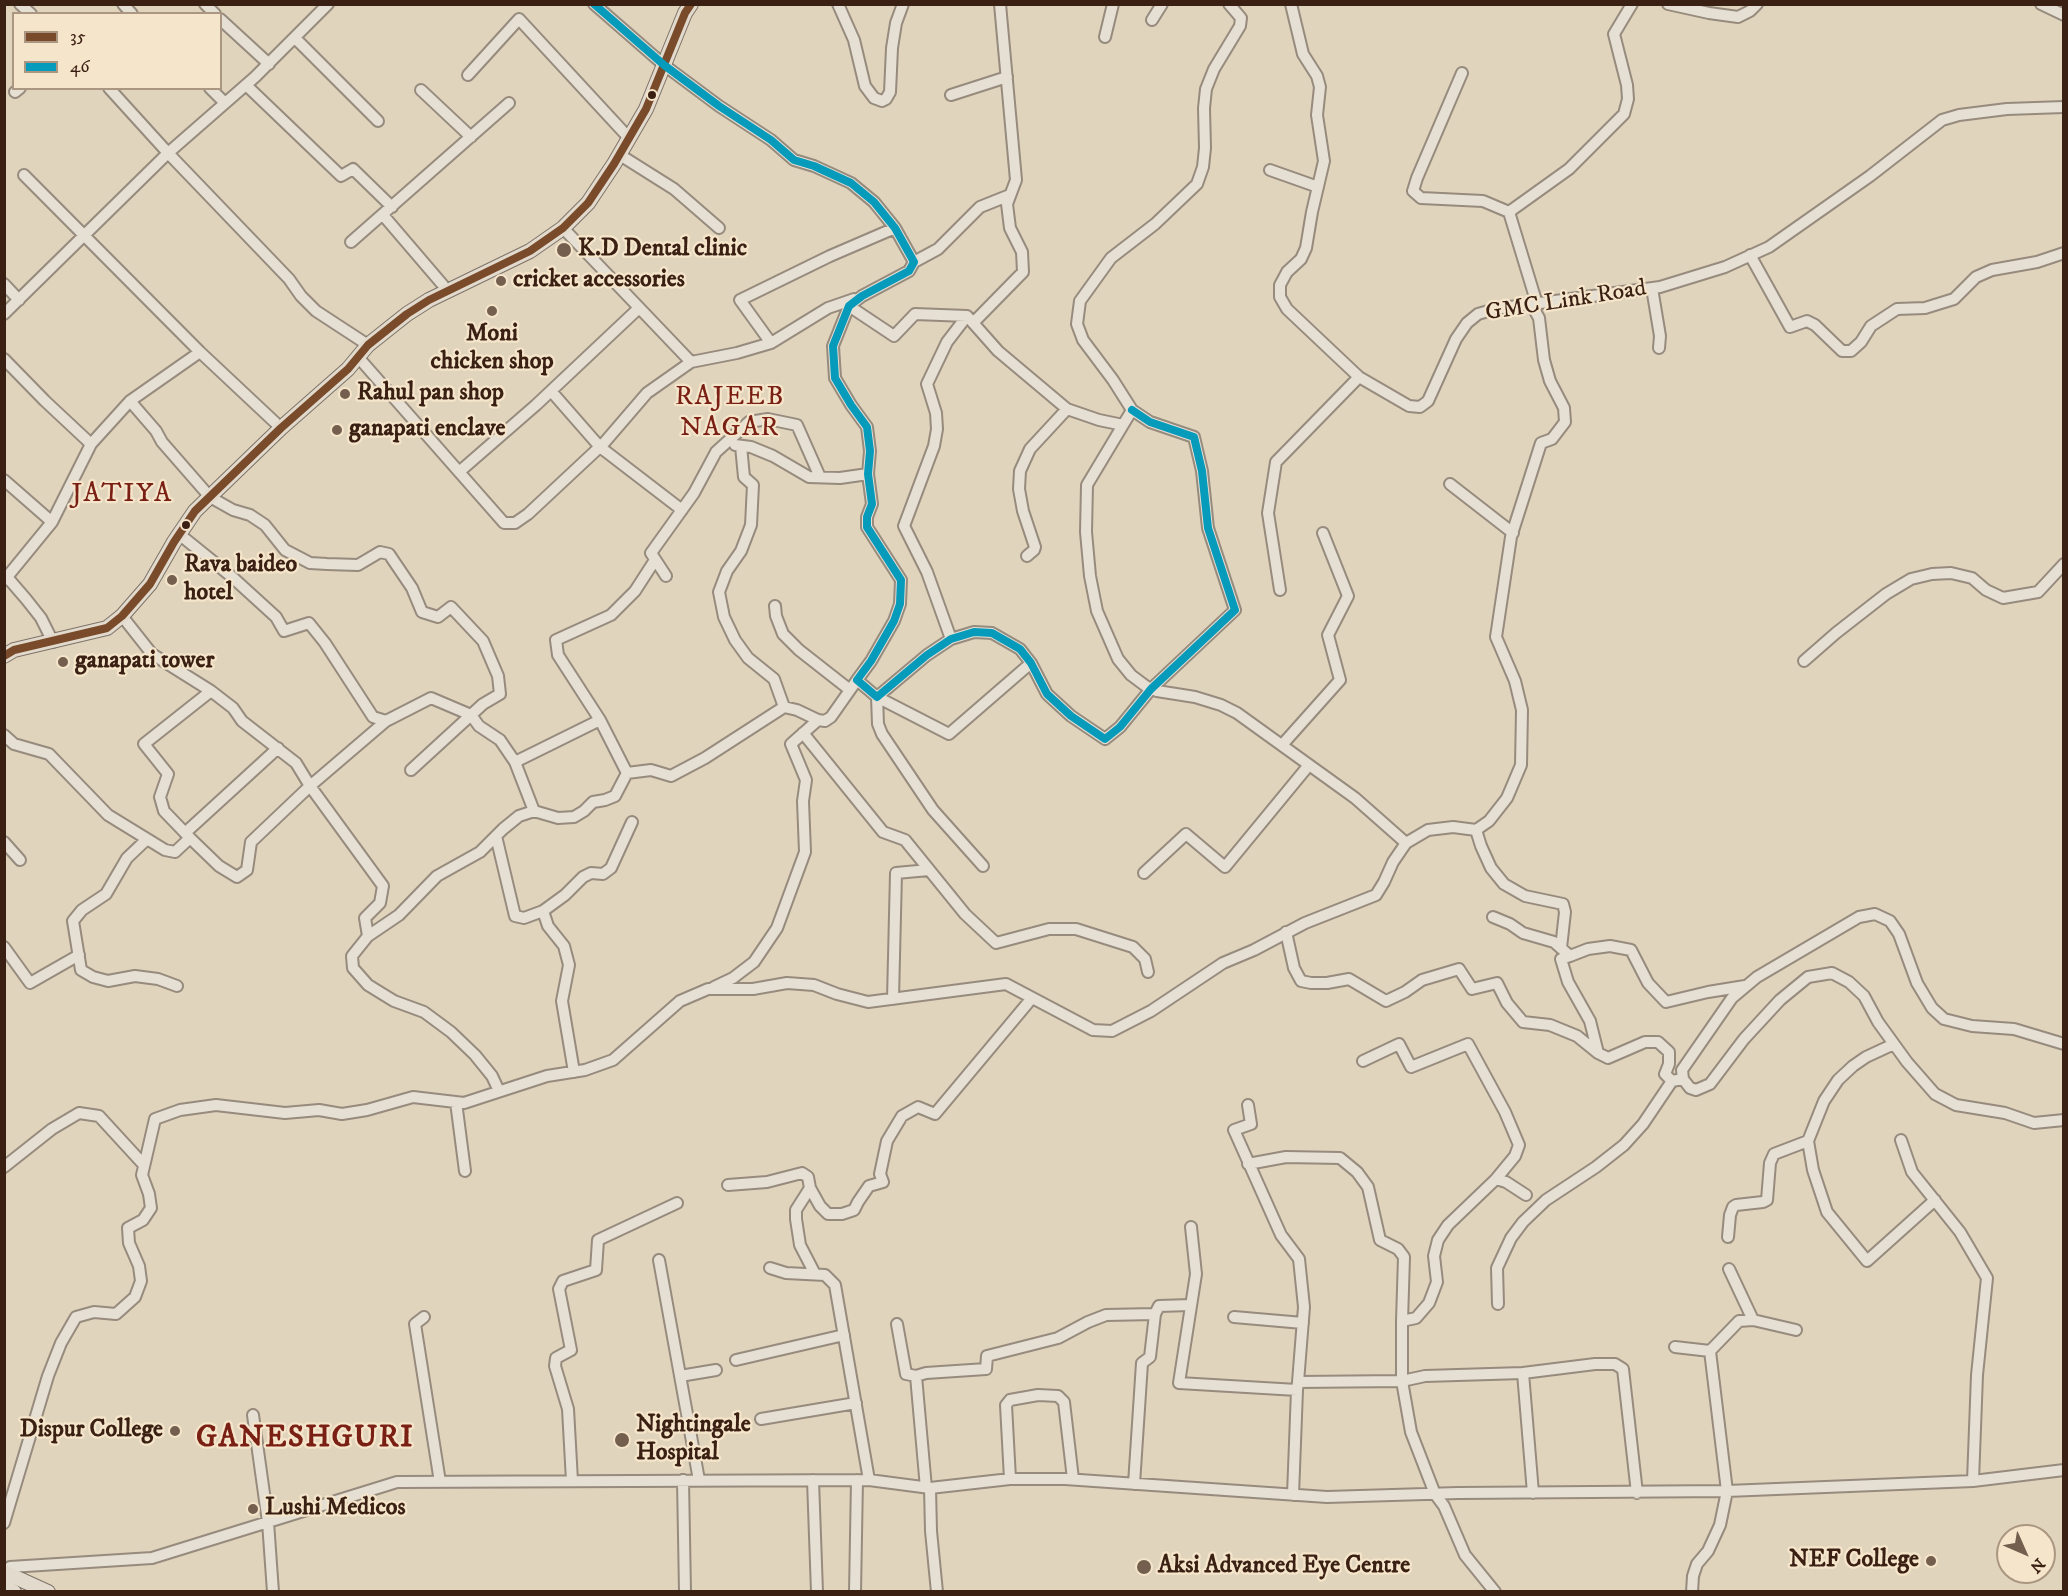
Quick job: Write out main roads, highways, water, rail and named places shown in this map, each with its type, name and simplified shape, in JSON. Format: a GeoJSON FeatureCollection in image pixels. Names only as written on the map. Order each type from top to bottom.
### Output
{"type":"FeatureCollection","features":[{"type":"Feature","properties":{"kind":"main road"},"geometry":{"type":"LineString","coordinates":[[4,656],[14,650],[107,628],[122,616],[150,584],[195,511],[281,428],[348,369],[368,345],[407,314],[530,251],[562,228],[588,203],[620,155],[646,109],[691,4]]}},
{"type":"Feature","properties":{"kind":"main road"},"geometry":{"type":"LineString","coordinates":[[5,1572],[48,1592]]}},
{"type":"Feature","properties":{"kind":"main road"},"geometry":{"type":"LineString","coordinates":[[4,1587],[14,1592]]}},
{"type":"Feature","properties":{"kind":"place","name":"K.D Dental clinic"},"geometry":{"type":"Point","coordinates":[564,250]}},
{"type":"Feature","properties":{"kind":"place","name":"cricket accessories"},"geometry":{"type":"Point","coordinates":[501,281]}},
{"type":"Feature","properties":{"kind":"place","name":"Moni chicken shop"},"geometry":{"type":"Point","coordinates":[492,311]}},
{"type":"Feature","properties":{"kind":"place","name":"Rahul pan shop"},"geometry":{"type":"Point","coordinates":[345,394]}},
{"type":"Feature","properties":{"kind":"place","name":"ganapati enclave"},"geometry":{"type":"Point","coordinates":[337,430]}},
{"type":"Feature","properties":{"kind":"place","name":"Rava baideo hotel"},"geometry":{"type":"Point","coordinates":[172,580]}},
{"type":"Feature","properties":{"kind":"place","name":"ganapati tower"},"geometry":{"type":"Point","coordinates":[63,662]}},
{"type":"Feature","properties":{"kind":"place","name":"Dispur College"},"geometry":{"type":"Point","coordinates":[175,1431]}},
{"type":"Feature","properties":{"kind":"place","name":"Nightingale Hospital"},"geometry":{"type":"Point","coordinates":[622,1440]}},
{"type":"Feature","properties":{"kind":"place","name":"Lushi Medicos"},"geometry":{"type":"Point","coordinates":[253,1509]}},
{"type":"Feature","properties":{"kind":"place","name":"NEF College"},"geometry":{"type":"Point","coordinates":[1931,1561]}},
{"type":"Feature","properties":{"kind":"place","name":"Aksi Advanced Eye Centre"},"geometry":{"type":"Point","coordinates":[1144,1567]}},
{"type":"Feature","properties":{"kind":"district","name":"RAJEEB NAGAR"},"geometry":{"type":"Point","coordinates":[730,414]}},
{"type":"Feature","properties":{"kind":"district","name":"JATIYA"},"geometry":{"type":"Point","coordinates":[122,495]}},
{"type":"Feature","properties":{"kind":"district","name":"GANESHGURI"},"geometry":{"type":"Point","coordinates":[305,1440]}}]}
